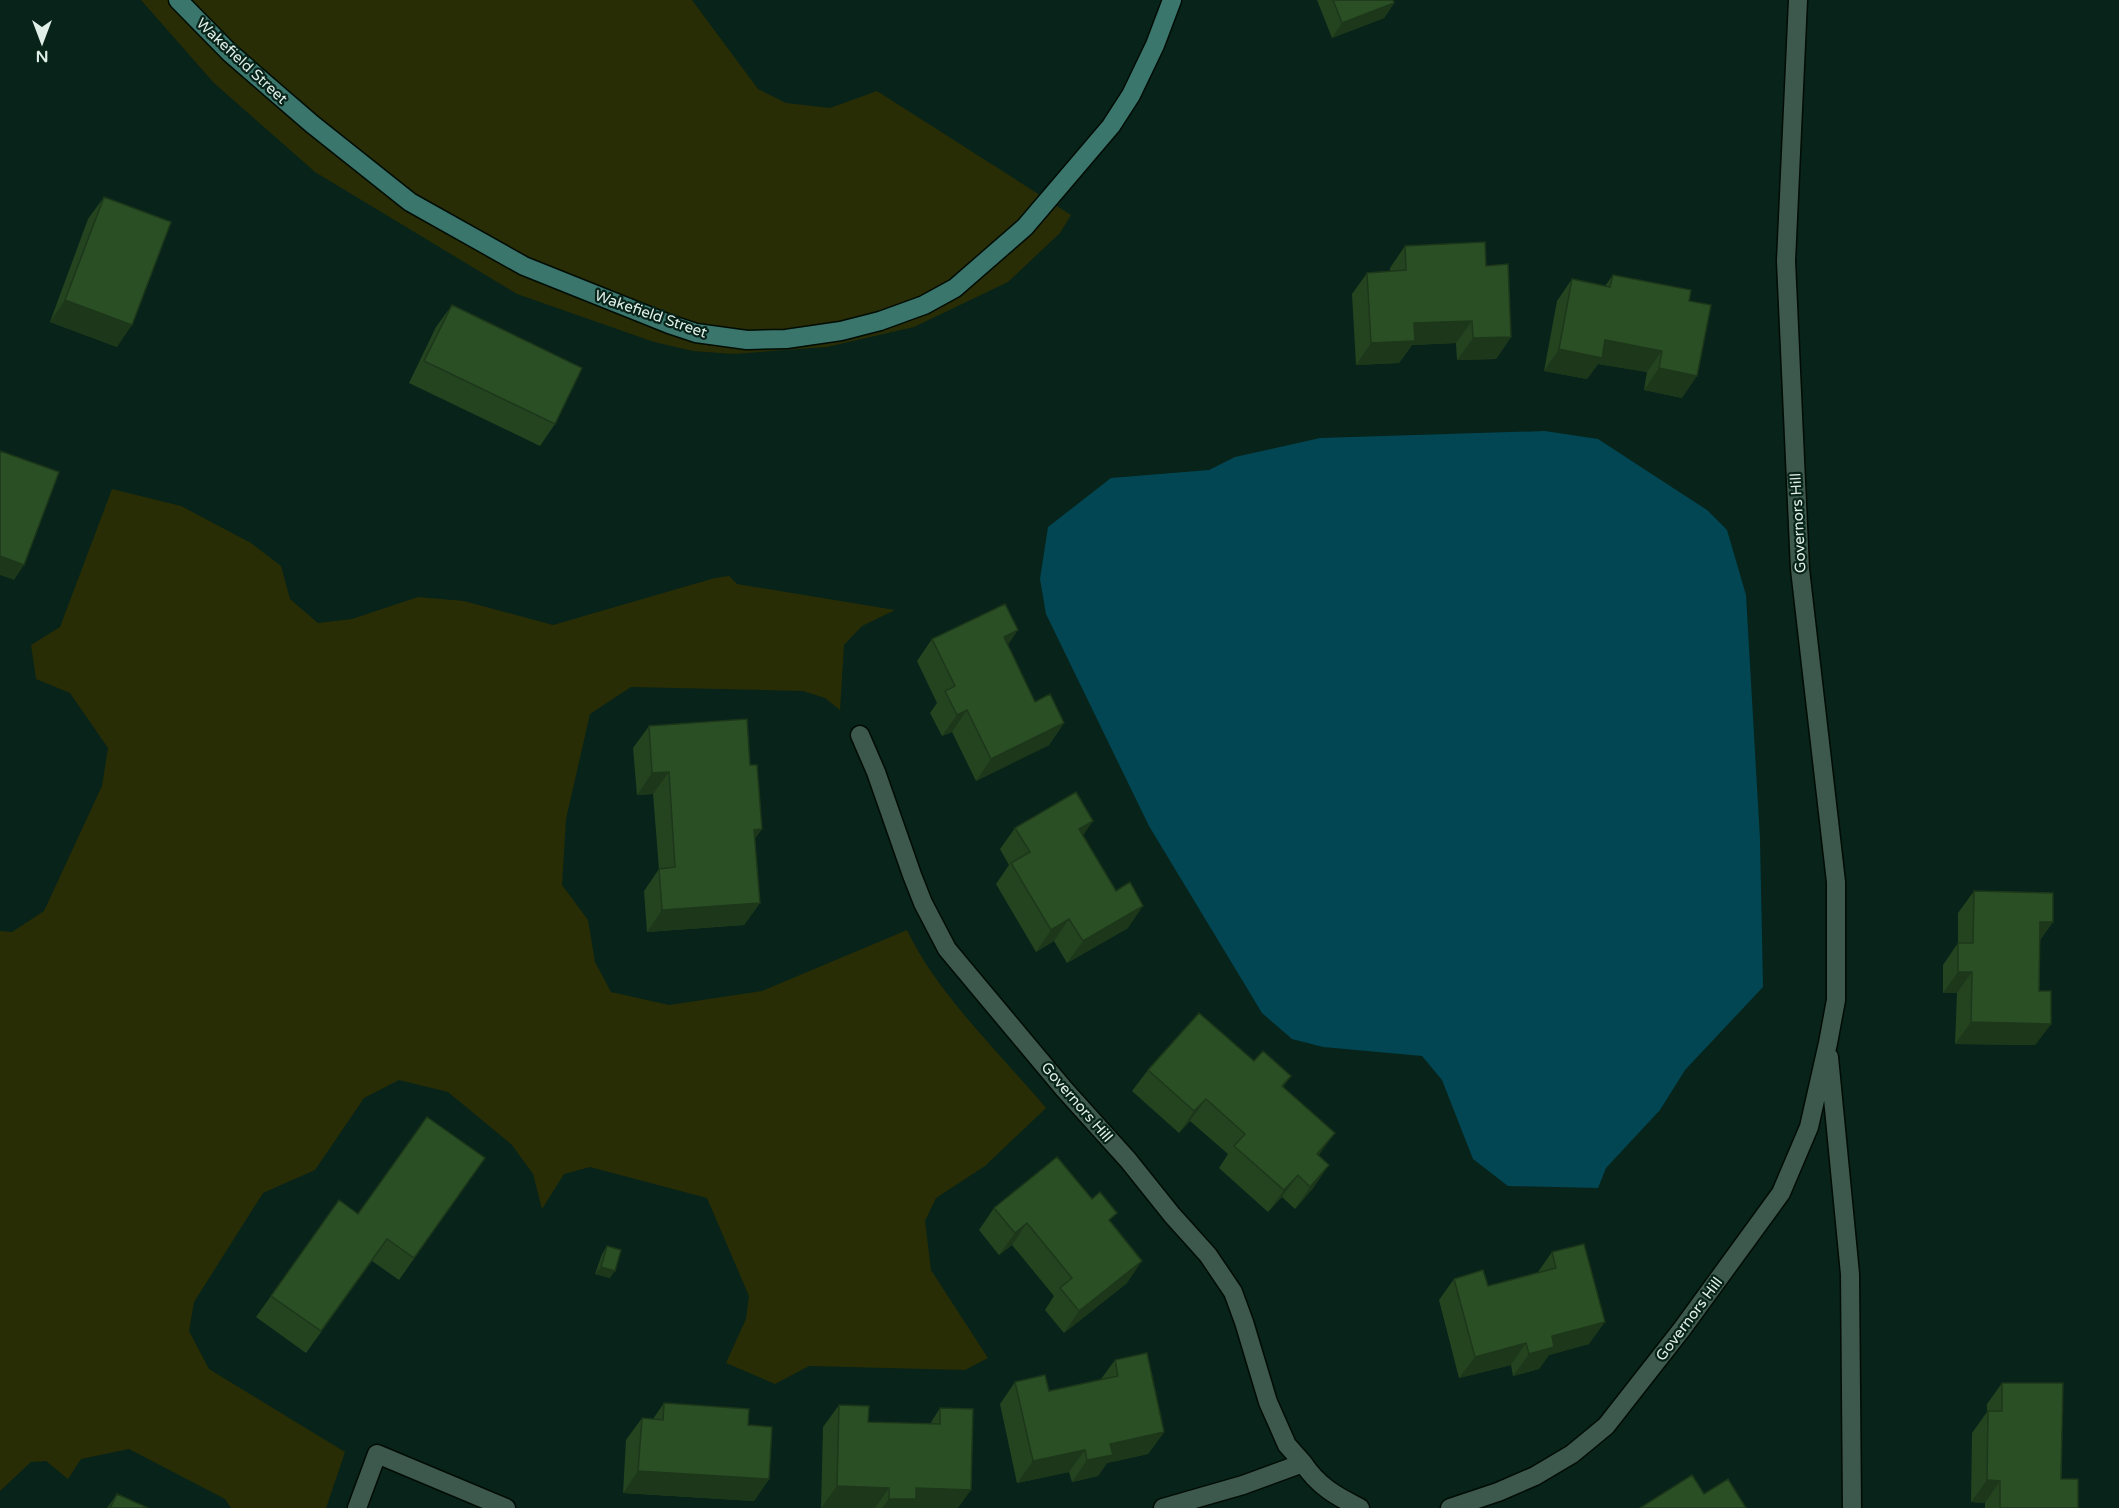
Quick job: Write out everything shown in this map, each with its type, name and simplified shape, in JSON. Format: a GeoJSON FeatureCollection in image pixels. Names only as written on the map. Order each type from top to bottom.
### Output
{"type":"FeatureCollection","features":[{"type":"Feature","properties":{"kind":"street","name":"Wakefield Street"},"geometry":{"type":"LineString","coordinates":[[178,0],[255,75],[410,202],[524,266],[696,333],[747,340],[786,339],[841,331],[880,321],[924,305],[955,288],[1025,227],[1111,126],[1131,95],[1155,45],[1172,0]]}},
{"type":"Feature","properties":{"kind":"street","name":"Governors Hill"},"geometry":{"type":"LineString","coordinates":[[1450,1508],[1498,1492],[1535,1476],[1572,1454],[1606,1426],[1682,1329],[1781,1193],[1809,1127],[1836,1000],[1836,882],[1800,569],[1787,296],[1786,261],[1798,0]]}},
{"type":"Feature","properties":{"kind":"street","name":"Governors Hill"},"geometry":{"type":"LineString","coordinates":[[860,735],[876,772],[912,875],[927,911],[947,949],[1064,1089],[1128,1160],[1208,1255],[1233,1292],[1268,1402],[1287,1445],[1312,1477],[1327,1491],[1360,1508]]}},
{"type":"Feature","properties":{"kind":"street","name":"Governors Hill"},"geometry":{"type":"LineString","coordinates":[[1828,1043],[1850,1274],[1852,1508]]}},
{"type":"Feature","properties":{"kind":"street"},"geometry":{"type":"LineString","coordinates":[[357,1508],[377,1454],[506,1508]]}},
{"type":"Feature","properties":{"kind":"street"},"geometry":{"type":"LineString","coordinates":[[1163,1508],[1243,1485],[1303,1463]]}},
{"type":"Feature","properties":{"kind":"green space"},"geometry":{"type":"Polygon","coordinates":[[[141,0],[692,0],[758,89],[786,103],[830,108],[877,91],[1071,215],[1060,233],[1008,282],[914,327],[827,347],[733,354],[693,351],[654,342],[517,294],[315,172],[214,83],[141,0]]]}},
{"type":"Feature","properties":{"kind":"green space"},"geometry":{"type":"Polygon","coordinates":[[[112,489],[181,506],[251,543],[281,566],[290,599],[318,623],[352,619],[418,597],[464,601],[553,625],[715,578],[729,576],[737,584],[895,610],[862,626],[844,645],[840,710],[825,698],[803,691],[631,687],[590,714],[566,819],[562,885],[588,920],[595,962],[611,992],[669,1005],[762,991],[907,930],[920,954],[952,1000],[1046,1108],[985,1166],[936,1198],[925,1221],[931,1270],[988,1358],[965,1370],[809,1366],[775,1384],[726,1363],[746,1319],[749,1296],[707,1198],[590,1167],[564,1174],[542,1209],[533,1174],[512,1145],[448,1092],[399,1080],[364,1098],[315,1170],[263,1193],[194,1302],[189,1331],[209,1369],[345,1452],[326,1508],[231,1508],[225,1499],[129,1449],[81,1459],[68,1479],[46,1461],[31,1462],[0,1491],[0,931],[12,932],[44,911],[102,786],[108,748],[70,693],[36,679],[31,645],[60,627],[112,489]]]}},
{"type":"Feature","properties":{"kind":"water"},"geometry":{"type":"Polygon","coordinates":[[[1545,431],[1598,439],[1707,510],[1727,530],[1746,595],[1760,839],[1763,987],[1685,1070],[1660,1110],[1606,1168],[1598,1188],[1508,1186],[1473,1159],[1442,1080],[1422,1056],[1323,1047],[1292,1039],[1262,1013],[1149,826],[1046,614],[1040,579],[1048,527],[1111,478],[1209,470],[1235,457],[1320,438],[1545,431]]]}},
{"type":"Feature","properties":{"kind":"building"},"geometry":{"type":"Polygon","coordinates":[[[1333,0],[1393,0],[1394,3],[1342,23],[1333,0]]]}},
{"type":"Feature","properties":{"kind":"building"},"geometry":{"type":"Polygon","coordinates":[[[104,197],[171,222],[132,325],[65,300],[104,197]]]}},
{"type":"Feature","properties":{"kind":"building"},"geometry":{"type":"Polygon","coordinates":[[[1485,242],[1486,266],[1508,264],[1511,337],[1473,338],[1472,321],[1414,323],[1415,341],[1371,343],[1367,273],[1406,270],[1405,246],[1485,242]]]}},
{"type":"Feature","properties":{"kind":"building"},"geometry":{"type":"Polygon","coordinates":[[[1613,275],[1691,290],[1689,301],[1711,305],[1697,376],[1659,368],[1662,351],[1605,340],[1602,358],[1559,349],[1572,279],[1610,287],[1613,275]]]}},
{"type":"Feature","properties":{"kind":"building"},"geometry":{"type":"Polygon","coordinates":[[[452,305],[582,368],[555,424],[424,361],[452,305]]]}},
{"type":"Feature","properties":{"kind":"building"},"geometry":{"type":"Polygon","coordinates":[[[0,451],[59,472],[24,565],[0,556],[0,451]]]}},
{"type":"Feature","properties":{"kind":"building"},"geometry":{"type":"Polygon","coordinates":[[[1005,604],[1018,630],[1004,637],[1035,702],[1050,694],[1064,723],[991,759],[967,710],[957,715],[945,691],[955,686],[932,639],[1005,604]]]}},
{"type":"Feature","properties":{"kind":"building"},"geometry":{"type":"Polygon","coordinates":[[[747,719],[750,765],[757,765],[762,829],[754,830],[760,903],[662,910],[659,869],[675,867],[669,772],[652,773],[649,726],[747,719]]]}},
{"type":"Feature","properties":{"kind":"building"},"geometry":{"type":"Polygon","coordinates":[[[1076,792],[1093,821],[1079,829],[1116,891],[1130,882],[1143,906],[1083,941],[1069,919],[1051,930],[1011,863],[1030,852],[1015,828],[1076,792]]]}},
{"type":"Feature","properties":{"kind":"building"},"geometry":{"type":"Polygon","coordinates":[[[1974,891],[2053,893],[2053,922],[2040,922],[2039,991],[2051,991],[2051,1024],[1971,1022],[1972,972],[1958,972],[1958,943],[1973,943],[1974,891]]]}},
{"type":"Feature","properties":{"kind":"building"},"geometry":{"type":"Polygon","coordinates":[[[1199,1013],[1254,1061],[1263,1051],[1291,1076],[1282,1086],[1335,1133],[1317,1154],[1329,1165],[1310,1187],[1298,1175],[1284,1190],[1234,1146],[1245,1134],[1206,1099],[1194,1111],[1148,1070],[1199,1013]]]}},
{"type":"Feature","properties":{"kind":"building"},"geometry":{"type":"Polygon","coordinates":[[[427,1117],[485,1158],[414,1258],[387,1239],[321,1331],[271,1296],[339,1200],[358,1214],[427,1117]]]}},
{"type":"Feature","properties":{"kind":"building"},"geometry":{"type":"Polygon","coordinates":[[[1057,1157],[1092,1199],[1100,1192],[1117,1213],[1109,1220],[1142,1261],[1079,1311],[1060,1288],[1072,1278],[1027,1223],[1015,1233],[994,1208],[1057,1157]]]}},
{"type":"Feature","properties":{"kind":"building"},"geometry":{"type":"Polygon","coordinates":[[[1584,1244],[1605,1322],[1552,1336],[1554,1347],[1529,1354],[1526,1343],[1475,1357],[1454,1279],[1483,1270],[1488,1286],[1556,1268],[1552,1252],[1584,1244]]]}},
{"type":"Feature","properties":{"kind":"building"},"geometry":{"type":"Polygon","coordinates":[[[607,1246],[621,1250],[615,1271],[601,1267],[607,1246]]]}},
{"type":"Feature","properties":{"kind":"building"},"geometry":{"type":"Polygon","coordinates":[[[1147,1353],[1164,1432],[1110,1444],[1113,1455],[1087,1460],[1085,1450],[1033,1461],[1015,1382],[1045,1375],[1049,1391],[1118,1376],[1115,1360],[1147,1353]]]}},
{"type":"Feature","properties":{"kind":"building"},"geometry":{"type":"Polygon","coordinates":[[[2002,1383],[2063,1383],[2061,1479],[2078,1479],[2078,1508],[2000,1508],[2000,1481],[1987,1480],[1988,1411],[2002,1411],[2002,1383]]]}},
{"type":"Feature","properties":{"kind":"building"},"geometry":{"type":"Polygon","coordinates":[[[664,1403],[749,1409],[748,1425],[772,1427],[769,1479],[638,1471],[642,1418],[663,1420],[664,1403]]]}},
{"type":"Feature","properties":{"kind":"building"},"geometry":{"type":"Polygon","coordinates":[[[839,1405],[869,1406],[868,1422],[940,1424],[940,1408],[973,1409],[971,1490],[916,1488],[916,1499],[889,1499],[889,1488],[837,1486],[839,1405]]]}},
{"type":"Feature","properties":{"kind":"building"},"geometry":{"type":"Polygon","coordinates":[[[1692,1475],[1704,1494],[1728,1479],[1746,1508],[1640,1508],[1692,1475]]]}},
{"type":"Feature","properties":{"kind":"building"},"geometry":{"type":"Polygon","coordinates":[[[117,1494],[148,1508],[110,1508],[117,1494]]]}}]}
